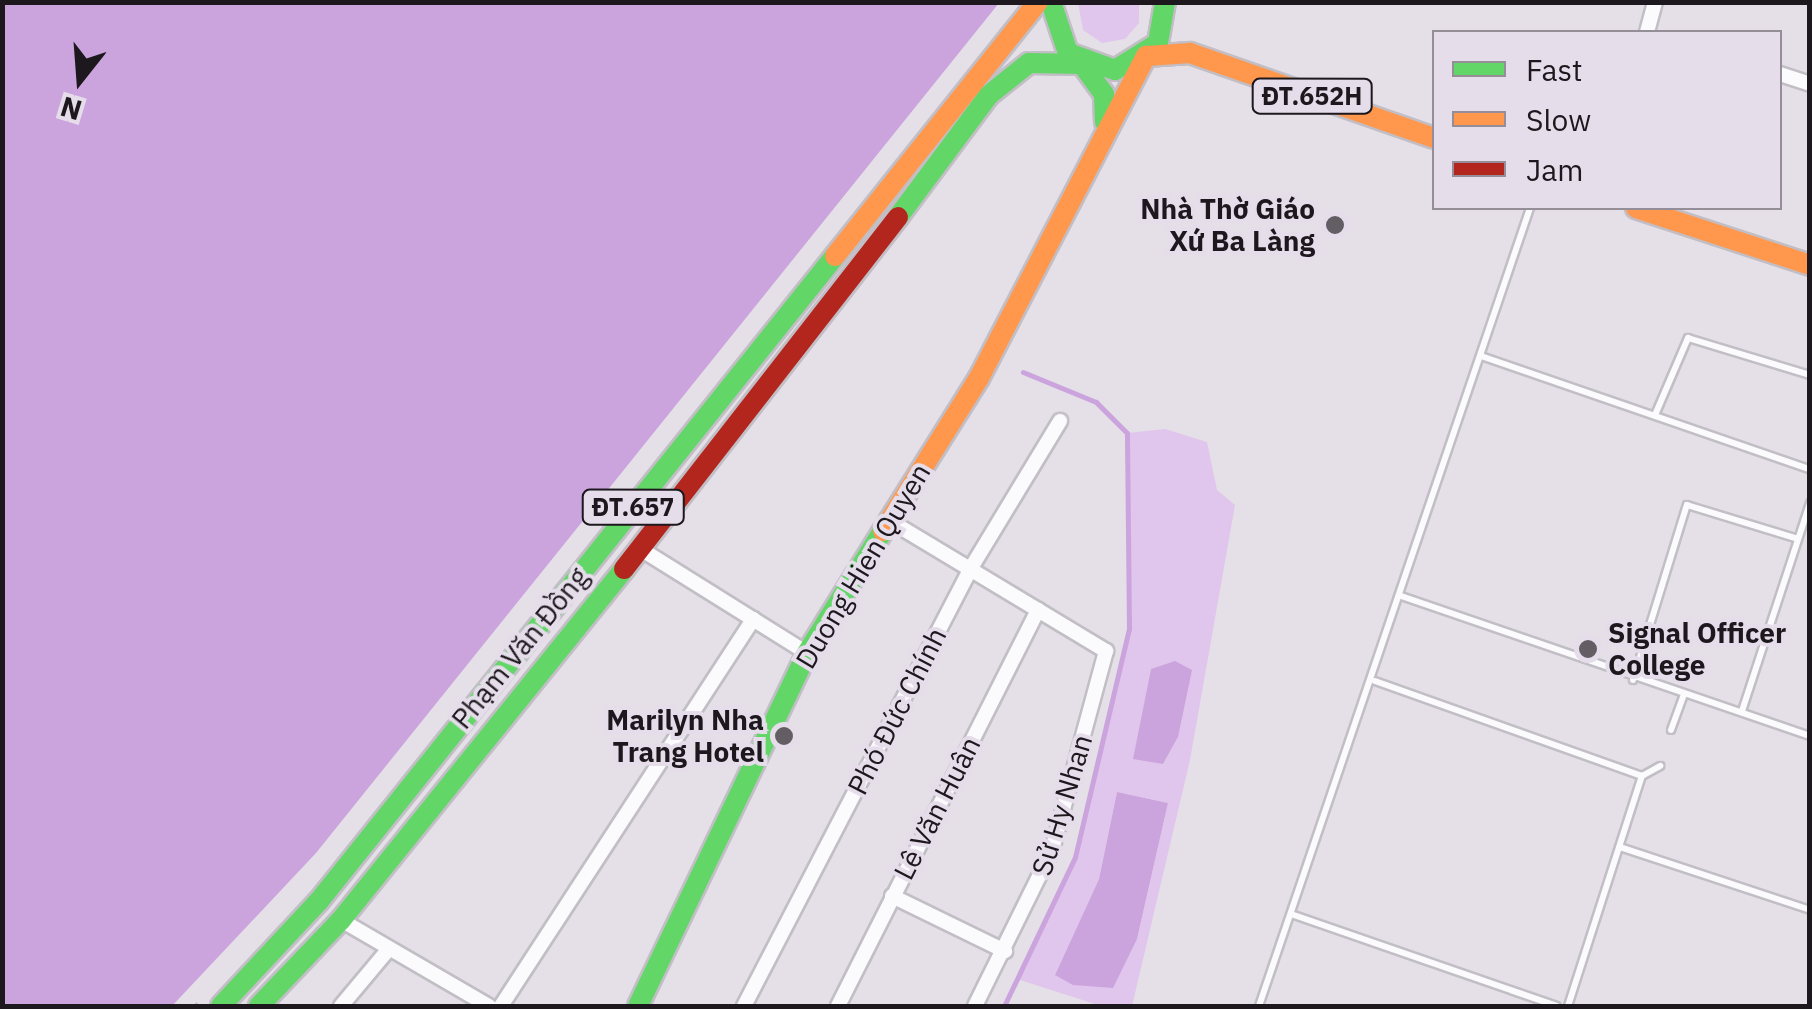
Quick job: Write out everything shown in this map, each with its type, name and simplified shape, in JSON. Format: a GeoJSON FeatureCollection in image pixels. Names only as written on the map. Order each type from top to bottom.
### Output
{"type":"FeatureCollection","features":[{"type":"Feature","properties":{"kind":"main road","name":"Phạm Văn Đồng"},"geometry":{"type":"LineString","coordinates":[[221,1006],[319,901],[1038,2]]}},
{"type":"Feature","properties":{"kind":"main road","name":"Duong Hien Quyen"},"geometry":{"type":"LineString","coordinates":[[1051,2],[1057,40],[1082,64],[1104,94],[1102,134]]}},
{"type":"Feature","properties":{"kind":"main road"},"geometry":{"type":"LineString","coordinates":[[1167,5],[1190,53]]}},
{"type":"Feature","properties":{"kind":"main road","name":"Duong Hien Quyen"},"geometry":{"type":"LineString","coordinates":[[638,1006],[806,653],[1051,251],[1102,134],[1146,56],[1167,5]]}},
{"type":"Feature","properties":{"kind":"main road","name":"ĐT.652H"},"geometry":{"type":"LineString","coordinates":[[1146,56],[1190,53],[1432,137]]}},
{"type":"Feature","properties":{"kind":"main road","name":"ĐT.657"},"geometry":{"type":"LineString","coordinates":[[1082,64],[1115,70],[1146,56]]}},
{"type":"Feature","properties":{"kind":"main road","name":"Phạm Văn Đồng"},"geometry":{"type":"LineString","coordinates":[[259,1006],[341,920],[639,548],[989,95],[1029,63],[1082,64]]}},
{"type":"Feature","properties":{"kind":"main road"},"geometry":{"type":"LineString","coordinates":[[1642,210],[1810,264]]}},
{"type":"Feature","properties":{"kind":"main road"},"geometry":{"type":"LineString","coordinates":[[319,901],[341,920]]}},
{"type":"Feature","properties":{"kind":"street"},"geometry":{"type":"LineString","coordinates":[[1650,30],[1655,2]]}},
{"type":"Feature","properties":{"kind":"street"},"geometry":{"type":"LineString","coordinates":[[1782,75],[1810,84]]}},
{"type":"Feature","properties":{"kind":"street","name":"Phó Đức Chính"},"geometry":{"type":"LineString","coordinates":[[744,1006],[971,568],[1060,421]]}},
{"type":"Feature","properties":{"kind":"street"},"geometry":{"type":"LineString","coordinates":[[887,518],[1038,610]]}},
{"type":"Feature","properties":{"kind":"street"},"geometry":{"type":"LineString","coordinates":[[639,548],[806,653]]}},
{"type":"Feature","properties":{"kind":"street","name":"Sử Hy Nhan"},"geometry":{"type":"LineString","coordinates":[[975,1006],[1052,850],[1106,651],[1038,610]]}},
{"type":"Feature","properties":{"kind":"street","name":"Lê Văn Huân"},"geometry":{"type":"LineString","coordinates":[[838,1006],[1038,610]]}},
{"type":"Feature","properties":{"kind":"street"},"geometry":{"type":"LineString","coordinates":[[500,1006],[753,619]]}},
{"type":"Feature","properties":{"kind":"street"},"geometry":{"type":"LineString","coordinates":[[892,896],[1004,951]]}},
{"type":"Feature","properties":{"kind":"street"},"geometry":{"type":"LineString","coordinates":[[341,920],[489,1006]]}},
{"type":"Feature","properties":{"kind":"street"},"geometry":{"type":"LineString","coordinates":[[340,1006],[388,950]]}},
{"type":"Feature","properties":{"kind":"lane"},"geometry":{"type":"LineString","coordinates":[[1259,1006],[1375,680],[1529,210]]}},
{"type":"Feature","properties":{"kind":"lane"},"geometry":{"type":"LineString","coordinates":[[1655,415],[1688,338],[1810,375]]}},
{"type":"Feature","properties":{"kind":"lane"},"geometry":{"type":"LineString","coordinates":[[1481,356],[1810,469]]}},
{"type":"Feature","properties":{"kind":"lane"},"geometry":{"type":"LineString","coordinates":[[1742,711],[1810,502]]}},
{"type":"Feature","properties":{"kind":"lane"},"geometry":{"type":"LineString","coordinates":[[1633,680],[1687,505],[1798,538]]}},
{"type":"Feature","properties":{"kind":"lane"},"geometry":{"type":"LineString","coordinates":[[1401,596],[1633,680],[1742,711],[1810,736]]}},
{"type":"Feature","properties":{"kind":"lane"},"geometry":{"type":"LineString","coordinates":[[1375,680],[1642,776]]}},
{"type":"Feature","properties":{"kind":"lane"},"geometry":{"type":"LineString","coordinates":[[1671,730],[1684,694]]}},
{"type":"Feature","properties":{"kind":"lane"},"geometry":{"type":"LineString","coordinates":[[1568,1006],[1642,776],[1660,766]]}},
{"type":"Feature","properties":{"kind":"lane"},"geometry":{"type":"LineString","coordinates":[[1620,847],[1810,910]]}},
{"type":"Feature","properties":{"kind":"lane"},"geometry":{"type":"LineString","coordinates":[[1291,914],[1556,1006]]}},
{"type":"Feature","properties":{"kind":"shaded area"},"geometry":{"type":"Polygon","coordinates":[[[2,3],[999,3],[316,853],[172,1006],[3,1006],[2,3]]]}},
{"type":"Feature","properties":{"kind":"shaded area"},"geometry":{"type":"Polygon","coordinates":[[[1078,3],[1139,3],[1139,23],[1125,39],[1102,43],[1083,30],[1078,3]]]}},
{"type":"Feature","properties":{"kind":"shaded area"},"geometry":{"type":"Polygon","coordinates":[[[1165,429],[1207,442],[1217,490],[1235,505],[1190,760],[1132,1006],[1101,1006],[1017,979],[1075,857],[1129,629],[1127,433],[1165,429]],[[1151,669],[1134,758],[1163,764],[1178,737],[1151,669]],[[1117,792],[1099,879],[1055,975],[1137,939],[1168,803],[1117,792]]]}},
{"type":"Feature","properties":{"kind":"shaded area"},"geometry":{"type":"Polygon","coordinates":[[[1175,661],[1192,670],[1178,737],[1163,764],[1133,759],[1151,669],[1175,661]]]}},
{"type":"Feature","properties":{"kind":"shaded area"},"geometry":{"type":"Polygon","coordinates":[[[1117,792],[1168,803],[1137,939],[1113,988],[1073,985],[1055,975],[1099,879],[1117,792]]]}},
{"type":"Feature","properties":{"kind":"waterway"},"geometry":{"type":"LineString","coordinates":[[1004,1006],[1075,857],[1129,629],[1127,433],[1096,402],[1023,372]]}},
{"type":"Feature","properties":{"kind":"traffic: fast"},"geometry":{"type":"LineString","coordinates":[[1051,2],[1068,53],[1115,70],[1158,43],[1165,2]]}},
{"type":"Feature","properties":{"kind":"traffic: fast"},"geometry":{"type":"LineString","coordinates":[[898,217],[989,95],[1029,63],[1082,64]]}},
{"type":"Feature","properties":{"kind":"traffic: fast"},"geometry":{"type":"LineString","coordinates":[[1082,64],[1104,94],[1105,122]]}},
{"type":"Feature","properties":{"kind":"traffic: fast"},"geometry":{"type":"LineString","coordinates":[[221,1006],[319,901],[835,256]]}},
{"type":"Feature","properties":{"kind":"traffic: fast"},"geometry":{"type":"LineString","coordinates":[[638,1006],[807,653],[883,531]]}},
{"type":"Feature","properties":{"kind":"traffic: fast"},"geometry":{"type":"LineString","coordinates":[[259,1006],[341,920],[624,569]]}},
{"type":"Feature","properties":{"kind":"traffic: slow"},"geometry":{"type":"LineString","coordinates":[[835,256],[1038,2]]}},
{"type":"Feature","properties":{"kind":"traffic: slow"},"geometry":{"type":"LineString","coordinates":[[1147,56],[1190,53],[1432,137]]}},
{"type":"Feature","properties":{"kind":"traffic: slow"},"geometry":{"type":"LineString","coordinates":[[883,531],[979,378],[1146,56]]}},
{"type":"Feature","properties":{"kind":"traffic: slow"},"geometry":{"type":"LineString","coordinates":[[1642,210],[1810,265]]}},
{"type":"Feature","properties":{"kind":"traffic: jam"},"geometry":{"type":"LineString","coordinates":[[624,569],[898,217]]}},
{"type":"Feature","properties":{"kind":"place","name":"Nhà Thờ Giáo Xứ Ba Làng"},"geometry":{"type":"Point","coordinates":[1335,225]}},
{"type":"Feature","properties":{"kind":"place","name":"Signal Officer College"},"geometry":{"type":"Point","coordinates":[1588,649]}},
{"type":"Feature","properties":{"kind":"place","name":"Marilyn Nha Trang Hotel"},"geometry":{"type":"Point","coordinates":[784,736]}}]}
